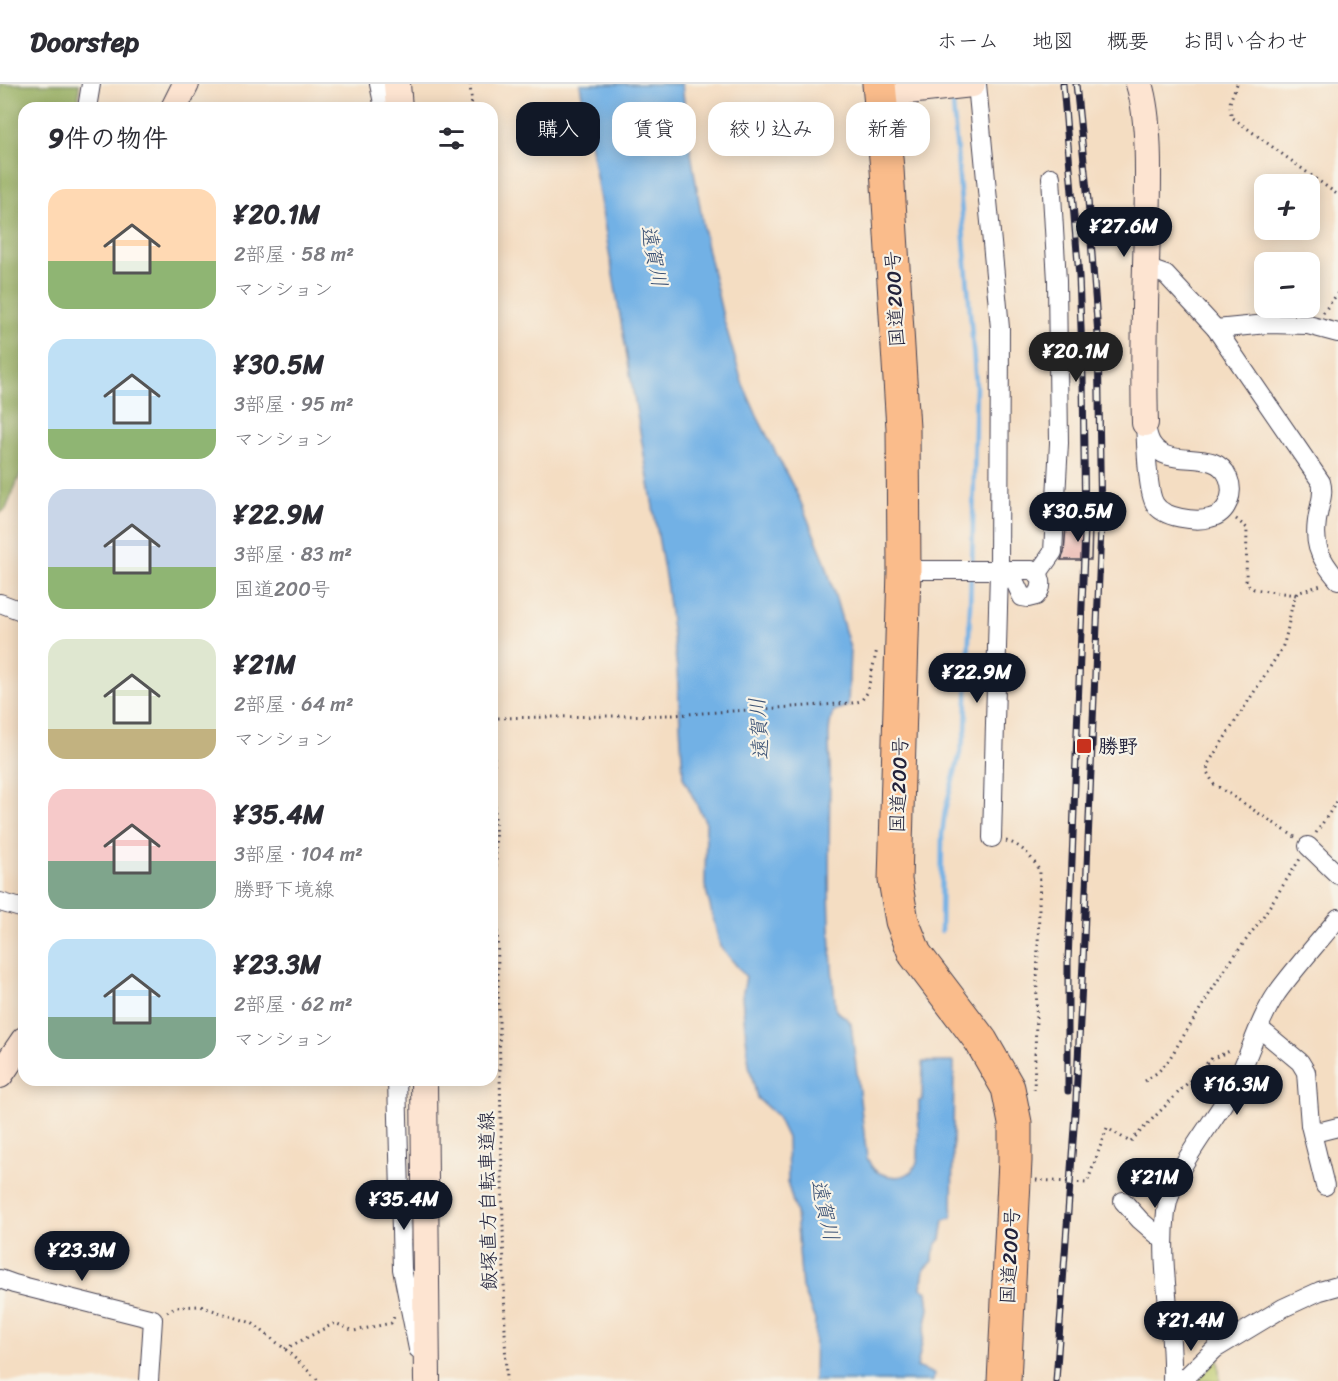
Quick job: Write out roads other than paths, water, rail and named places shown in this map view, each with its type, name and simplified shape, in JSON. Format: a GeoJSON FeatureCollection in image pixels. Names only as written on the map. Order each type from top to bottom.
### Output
{"type":"FeatureCollection","features":[{"type":"Feature","properties":{"kind":"highway","name":"国道200号"},"geometry":{"type":"LineString","coordinates":[[880,89],[903,428],[904,570],[895,880],[902,921],[915,954],[981,1041],[1008,1088],[1015,1123],[1015,1161],[1004,1381]]}},
{"type":"Feature","properties":{"kind":"street"},"geometry":{"type":"LineString","coordinates":[[88,102],[91,84]]}},
{"type":"Feature","properties":{"kind":"street"},"geometry":{"type":"LineString","coordinates":[[177,102],[186,84]]}},
{"type":"Feature","properties":{"kind":"street"},"geometry":{"type":"LineString","coordinates":[[372,84],[374,102]]}},
{"type":"Feature","properties":{"kind":"street"},"geometry":{"type":"LineString","coordinates":[[379,84],[383,102]]}},
{"type":"Feature","properties":{"kind":"street"},"geometry":{"type":"LineString","coordinates":[[397,84],[398,102]]}},
{"type":"Feature","properties":{"kind":"street"},"geometry":{"type":"LineString","coordinates":[[880,89],[972,84]]}},
{"type":"Feature","properties":{"kind":"street"},"geometry":{"type":"LineString","coordinates":[[977,84],[1000,328],[999,571],[992,838]]}},
{"type":"Feature","properties":{"kind":"street"},"geometry":{"type":"LineString","coordinates":[[1139,84],[1145,125],[1148,187],[1143,354],[1145,423],[1150,494],[1161,512],[1169,516],[1210,518],[1223,512],[1232,490],[1227,476],[1219,465],[1210,461],[1172,457],[1161,453],[1152,444],[1145,423]]}},
{"type":"Feature","properties":{"kind":"street"},"geometry":{"type":"LineString","coordinates":[[1038,573],[1053,552],[1059,443],[1057,281],[1051,177]]}},
{"type":"Feature","properties":{"kind":"street"},"geometry":{"type":"LineString","coordinates":[[1146,268],[1166,275],[1216,328],[1321,482],[1323,490],[1315,530],[1320,555],[1337,579]]}},
{"type":"Feature","properties":{"kind":"street"},"geometry":{"type":"LineString","coordinates":[[1216,328],[1267,324],[1313,327],[1338,333]]}},
{"type":"Feature","properties":{"kind":"street"},"geometry":{"type":"LineString","coordinates":[[904,570],[1032,570],[1038,573],[1041,579],[1040,590],[1036,596],[1028,598],[1018,593],[1015,582],[999,571]]}},
{"type":"Feature","properties":{"kind":"street"},"geometry":{"type":"LineString","coordinates":[[0,603],[18,610]]}},
{"type":"Feature","properties":{"kind":"street"},"geometry":{"type":"LineString","coordinates":[[1308,846],[1338,875]]}},
{"type":"Feature","properties":{"kind":"street"},"geometry":{"type":"LineString","coordinates":[[0,902],[18,907]]}},
{"type":"Feature","properties":{"kind":"street"},"geometry":{"type":"LineString","coordinates":[[1172,1381],[1173,1350],[1163,1240],[1166,1209],[1177,1178],[1235,1084],[1259,1028],[1277,994],[1338,918]]}},
{"type":"Feature","properties":{"kind":"street"},"geometry":{"type":"LineString","coordinates":[[1259,1028],[1300,1062],[1306,1072],[1310,1125],[1325,1186]]}},
{"type":"Feature","properties":{"kind":"street"},"geometry":{"type":"LineString","coordinates":[[0,1075],[18,1049]]}},
{"type":"Feature","properties":{"kind":"street"},"geometry":{"type":"LineString","coordinates":[[397,1086],[402,1269],[419,1353],[427,1376]]}},
{"type":"Feature","properties":{"kind":"street"},"geometry":{"type":"LineString","coordinates":[[424,1086],[427,1376]]}},
{"type":"Feature","properties":{"kind":"street"},"geometry":{"type":"LineString","coordinates":[[1310,1125],[1315,1131],[1338,1126]]}},
{"type":"Feature","properties":{"kind":"street"},"geometry":{"type":"LineString","coordinates":[[1123,1201],[1163,1240]]}},
{"type":"Feature","properties":{"kind":"street"},"geometry":{"type":"LineString","coordinates":[[0,1278],[14,1284],[153,1319],[149,1381]]}},
{"type":"Feature","properties":{"kind":"street"},"geometry":{"type":"LineString","coordinates":[[1182,1381],[1215,1349],[1283,1308],[1320,1291],[1338,1286]]}},
{"type":"Feature","properties":{"kind":"water","name":"遠賀川"},"geometry":{"type":"Polygon","coordinates":[[[580,84],[682,84],[684,102],[612,102],[612,156],[692,156],[706,243],[723,317],[742,382],[799,498],[825,561],[850,648],[848,706],[834,711],[829,734],[831,952],[836,1011],[847,1018],[851,1024],[867,1158],[879,1173],[895,1177],[905,1175],[913,1169],[918,1161],[919,1101],[922,1100],[923,1062],[954,1062],[952,1217],[944,1220],[941,1239],[937,1243],[933,1261],[924,1270],[921,1288],[927,1292],[929,1309],[917,1367],[934,1374],[933,1381],[814,1381],[815,1320],[802,1288],[796,1213],[788,1185],[787,1138],[776,1115],[757,1098],[749,1065],[742,997],[746,977],[720,946],[705,886],[706,823],[683,777],[677,669],[666,582],[592,156],[600,156],[600,102],[583,102],[580,84]]]}},
{"type":"Feature","properties":{"kind":"waterway"},"geometry":{"type":"LineString","coordinates":[[952,93],[976,385],[972,566]]}},
{"type":"Feature","properties":{"kind":"waterway"},"geometry":{"type":"LineString","coordinates":[[941,931],[942,835],[945,810],[966,730],[971,575]]}},
{"type":"Feature","properties":{"kind":"railway"},"geometry":{"type":"LineString","coordinates":[[1063,84],[1079,276],[1085,529],[1068,962],[1068,1091]]}},
{"type":"Feature","properties":{"kind":"railway"},"geometry":{"type":"LineString","coordinates":[[1056,1381],[1076,1099],[1101,528],[1098,335],[1088,200],[1076,84]]}},
{"type":"Feature","properties":{"kind":"place","name":"勝野"},"geometry":{"type":"Point","coordinates":[1084,746]}}]}
